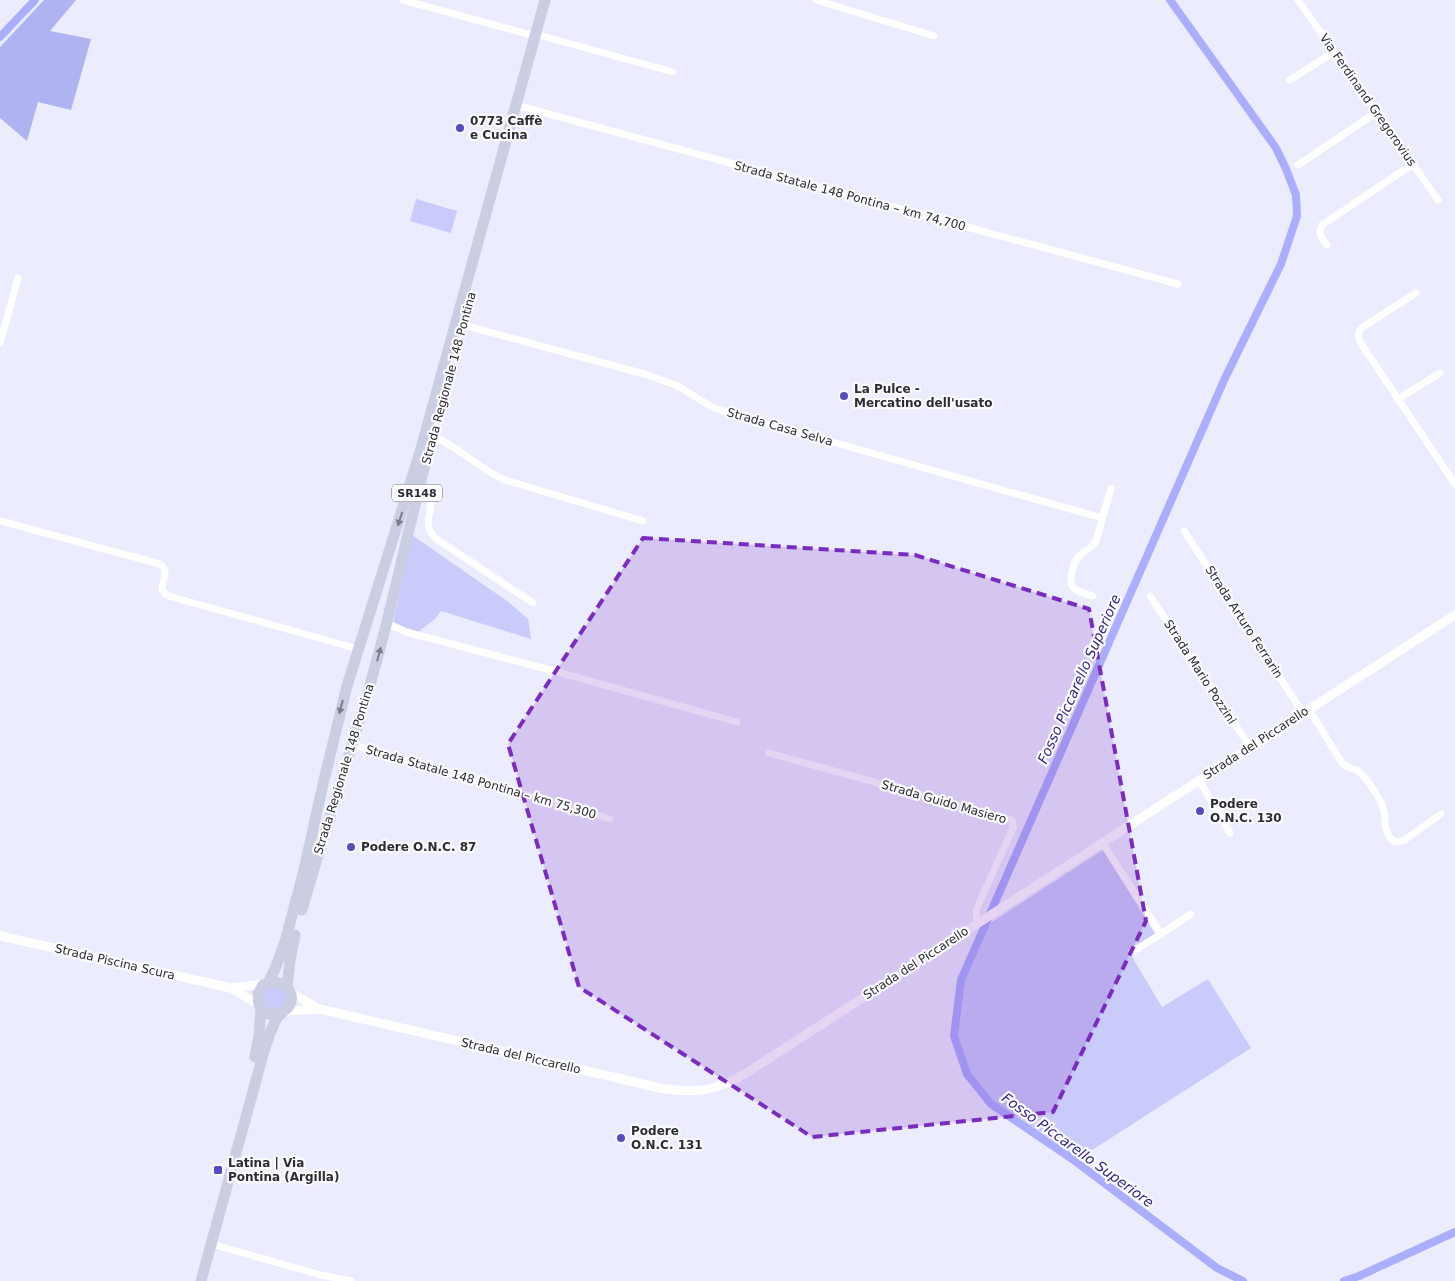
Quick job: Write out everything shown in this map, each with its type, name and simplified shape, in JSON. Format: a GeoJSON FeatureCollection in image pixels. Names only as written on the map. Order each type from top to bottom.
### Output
{"type":"FeatureCollection","features":[{"type":"Feature","properties":{"kind":"main road","name":"Strada Regionale 148 Pontina"},"geometry":{"type":"LineString","coordinates":[[201,1281],[264,1051],[271,1032],[290,1002],[288,990],[294,938],[353,745],[387,623],[417,492],[523,107],[544,0]]}},
{"type":"Feature","properties":{"kind":"main road","name":"Strada Regionale 148 Pontina"},"geometry":{"type":"LineString","coordinates":[[194,1281],[256,1052],[260,1007],[258,994],[278,964],[286,942],[340,712],[420,452],[538,36],[552,0]]}},
{"type":"Feature","properties":{"kind":"main road"},"geometry":{"type":"LineString","coordinates":[[267,983],[278,982],[288,990]]}},
{"type":"Feature","properties":{"kind":"main road"},"geometry":{"type":"LineString","coordinates":[[260,1007],[270,1015],[283,1013]]}},
{"type":"Feature","properties":{"kind":"street"},"geometry":{"type":"LineString","coordinates":[[403,0],[673,72]]}},
{"type":"Feature","properties":{"kind":"street"},"geometry":{"type":"LineString","coordinates":[[816,0],[934,36]]}},
{"type":"Feature","properties":{"kind":"street","name":"Via Ferdinand Gregorovius"},"geometry":{"type":"LineString","coordinates":[[1298,0],[1438,200]]}},
{"type":"Feature","properties":{"kind":"street"},"geometry":{"type":"LineString","coordinates":[[1290,80],[1334,52]]}},
{"type":"Feature","properties":{"kind":"street","name":"Strada Statale 148 Pontina – km 74,700"},"geometry":{"type":"LineString","coordinates":[[523,107],[1178,284]]}},
{"type":"Feature","properties":{"kind":"street"},"geometry":{"type":"LineString","coordinates":[[1298,165],[1377,112]]}},
{"type":"Feature","properties":{"kind":"street"},"geometry":{"type":"LineString","coordinates":[[1327,245],[1320,234],[1322,225],[1413,164]]}},
{"type":"Feature","properties":{"kind":"street"},"geometry":{"type":"LineString","coordinates":[[0,342],[18,278]]}},
{"type":"Feature","properties":{"kind":"street"},"geometry":{"type":"LineString","coordinates":[[1416,293],[1363,327],[1358,333],[1360,342],[1455,484]]}},
{"type":"Feature","properties":{"kind":"street","name":"Strada Casa Selva"},"geometry":{"type":"LineString","coordinates":[[463,325],[648,375],[678,386],[712,407],[726,412],[1102,518]]}},
{"type":"Feature","properties":{"kind":"street"},"geometry":{"type":"LineString","coordinates":[[1398,399],[1440,373]]}},
{"type":"Feature","properties":{"kind":"street"},"geometry":{"type":"LineString","coordinates":[[433,436],[450,444],[505,480],[643,521]]}},
{"type":"Feature","properties":{"kind":"street"},"geometry":{"type":"LineString","coordinates":[[1093,596],[1075,590],[1071,586],[1070,581],[1076,559],[1095,543],[1111,488]]}},
{"type":"Feature","properties":{"kind":"street"},"geometry":{"type":"LineString","coordinates":[[417,492],[430,499],[428,526],[435,538],[533,602]]}},
{"type":"Feature","properties":{"kind":"street"},"geometry":{"type":"LineString","coordinates":[[0,521],[160,564],[166,572],[162,589],[165,594],[172,597],[358,649]]}},
{"type":"Feature","properties":{"kind":"street","name":"Strada Arturo Ferrarin"},"geometry":{"type":"LineString","coordinates":[[1184,531],[1342,763],[1358,770],[1381,802],[1384,812],[1384,827],[1393,841],[1403,841],[1441,814]]}},
{"type":"Feature","properties":{"kind":"street","name":"Strada Mario Pozzini"},"geometry":{"type":"LineString","coordinates":[[1150,596],[1250,748]]}},
{"type":"Feature","properties":{"kind":"street","name":"Strada del Piccarello"},"geometry":{"type":"LineString","coordinates":[[288,990],[320,1009],[649,1085],[681,1091],[703,1091],[721,1086],[744,1075],[1455,615]]}},
{"type":"Feature","properties":{"kind":"street"},"geometry":{"type":"LineString","coordinates":[[387,623],[408,632],[737,722]]}},
{"type":"Feature","properties":{"kind":"street","name":"Strada Statale 148 Pontina – km 75,300"},"geometry":{"type":"LineString","coordinates":[[353,745],[610,819]]}},
{"type":"Feature","properties":{"kind":"street","name":"Strada Guido Masiero"},"geometry":{"type":"LineString","coordinates":[[769,752],[1012,820],[1013,828],[976,910],[977,924]]}},
{"type":"Feature","properties":{"kind":"street"},"geometry":{"type":"LineString","coordinates":[[1198,780],[1230,833]]}},
{"type":"Feature","properties":{"kind":"street"},"geometry":{"type":"LineString","coordinates":[[1102,842],[1160,934]]}},
{"type":"Feature","properties":{"kind":"street"},"geometry":{"type":"LineString","coordinates":[[1134,951],[1191,914]]}},
{"type":"Feature","properties":{"kind":"street","name":"Strada Piscina Scura"},"geometry":{"type":"LineString","coordinates":[[0,936],[231,988],[260,1007]]}},
{"type":"Feature","properties":{"kind":"street","name":"Strada Piscina Scura"},"geometry":{"type":"LineString","coordinates":[[231,988],[267,983]]}},
{"type":"Feature","properties":{"kind":"street","name":"Strada del Piccarello"},"geometry":{"type":"LineString","coordinates":[[283,1013],[320,1009]]}},
{"type":"Feature","properties":{"kind":"street"},"geometry":{"type":"LineString","coordinates":[[212,1244],[325,1276],[351,1281]]}},
{"type":"Feature","properties":{"kind":"highlighted area"},"geometry":{"type":"Polygon","coordinates":[[[643,538],[915,555],[1089,609],[1146,921],[1053,1112],[812,1137],[579,987],[508,744],[643,538]]]}},
{"type":"Feature","properties":{"kind":"shaded area"},"geometry":{"type":"Polygon","coordinates":[[[44,0],[76,0],[50,31],[91,39],[71,110],[38,102],[27,141],[0,118],[0,47],[44,0]]]}},
{"type":"Feature","properties":{"kind":"shaded area"},"geometry":{"type":"Polygon","coordinates":[[[416,199],[457,211],[451,233],[410,221],[416,199]]]}},
{"type":"Feature","properties":{"kind":"shaded area"},"geometry":{"type":"Polygon","coordinates":[[[412,535],[507,601],[528,619],[531,639],[441,611],[435,619],[418,632],[393,623],[412,535]]]}},
{"type":"Feature","properties":{"kind":"shaded area"},"geometry":{"type":"Polygon","coordinates":[[[1103,850],[1155,934],[1128,950],[1162,1007],[1208,979],[1251,1048],[1075,1161],[991,1104],[967,1074],[954,1036],[961,980],[983,928],[1103,850]]]}},
{"type":"Feature","properties":{"kind":"shaded area"},"geometry":{"type":"Polygon","coordinates":[[[280,986],[288,997],[283,1009],[267,1010],[260,995],[266,987],[280,986]]]}},
{"type":"Feature","properties":{"kind":"waterway"},"geometry":{"type":"LineString","coordinates":[[0,37],[35,0]]}},
{"type":"Feature","properties":{"kind":"waterway","name":"Fosso Piccarello Superiore"},"geometry":{"type":"LineString","coordinates":[[1170,0],[1276,148],[1296,195],[1297,216],[1281,264],[1225,378],[961,980],[954,1036],[967,1074],[991,1104],[1075,1161],[1217,1268],[1243,1281]]}},
{"type":"Feature","properties":{"kind":"waterway","name":"Fosso Piccarello Superiore"},"geometry":{"type":"LineString","coordinates":[[1344,1281],[1455,1232]]}},
{"type":"Feature","properties":{"kind":"place","name":"0773 Caffè e Cucina"},"geometry":{"type":"Point","coordinates":[460,128]}},
{"type":"Feature","properties":{"kind":"place","name":"La Pulce - Mercatino dell'usato"},"geometry":{"type":"Point","coordinates":[844,396]}},
{"type":"Feature","properties":{"kind":"place","name":"Podere O.N.C. 130"},"geometry":{"type":"Point","coordinates":[1200,811]}},
{"type":"Feature","properties":{"kind":"place","name":"Podere O.N.C. 87"},"geometry":{"type":"Point","coordinates":[351,847]}},
{"type":"Feature","properties":{"kind":"place","name":"Podere O.N.C. 131"},"geometry":{"type":"Point","coordinates":[621,1138]}},
{"type":"Feature","properties":{"kind":"place","name":"Latina | Via Pontina (Argilla)"},"geometry":{"type":"Point","coordinates":[218,1170]}}]}
